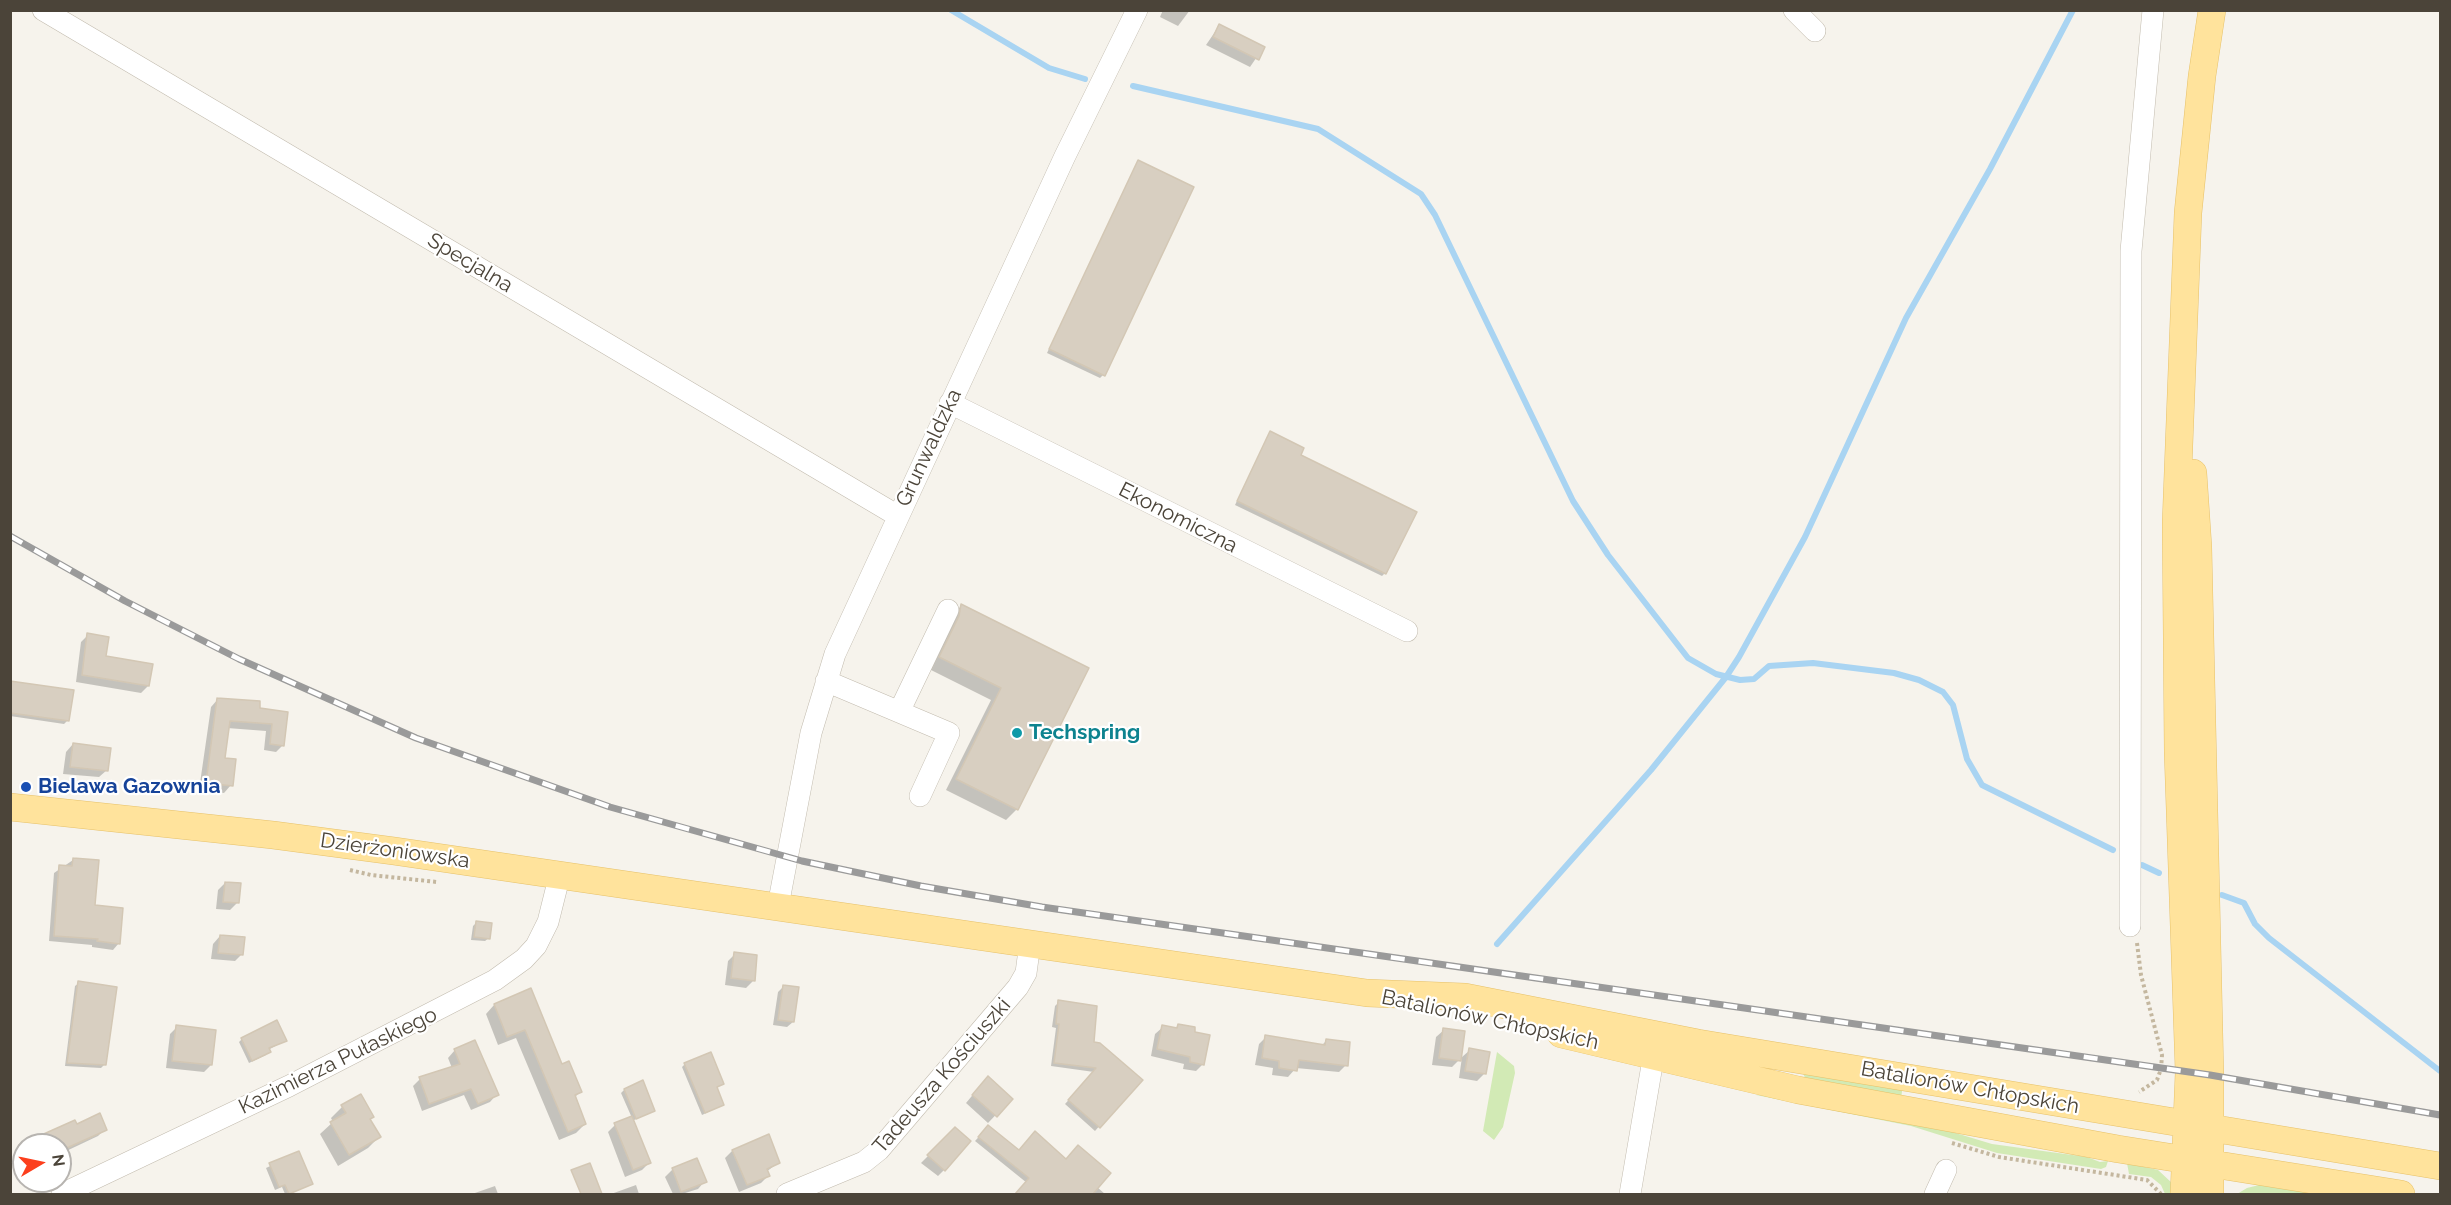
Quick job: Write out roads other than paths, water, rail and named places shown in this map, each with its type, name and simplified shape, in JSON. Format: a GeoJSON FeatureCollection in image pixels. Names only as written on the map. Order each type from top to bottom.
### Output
{"type":"FeatureCollection","features":[{"type":"Feature","properties":{"kind":"main road"},"geometry":{"type":"LineString","coordinates":[[2184,1194],[2197,1163],[2198,1126],[2210,1063],[2198,547],[2185,340],[2188,213],[2202,76],[2212,10]]}},
{"type":"Feature","properties":{"kind":"main road","name":"Dzierżoniowska"},"geometry":{"type":"LineString","coordinates":[[10,807],[273,835],[560,874],[1030,943]]}},
{"type":"Feature","properties":{"kind":"main road","name":"Batalionów Chłopskich"},"geometry":{"type":"LineString","coordinates":[[1030,943],[1367,993],[1413,1006],[1655,1046],[2198,1126],[2440,1166]]}},
{"type":"Feature","properties":{"kind":"main road","name":"Batalionów Chłopskich"},"geometry":{"type":"LineString","coordinates":[[1655,1046],[1798,1090],[2197,1163],[2386,1194]]}},
{"type":"Feature","properties":{"kind":"main road"},"geometry":{"type":"LineString","coordinates":[[2197,1163],[2210,1194]]}},
{"type":"Feature","properties":{"kind":"street","name":"Specjalna"},"geometry":{"type":"LineString","coordinates":[[43,10],[897,516]]}},
{"type":"Feature","properties":{"kind":"street","name":"Grunwaldzka"},"geometry":{"type":"LineString","coordinates":[[778,906],[811,733],[826,681],[847,625],[1137,10]]}},
{"type":"Feature","properties":{"kind":"street"},"geometry":{"type":"LineString","coordinates":[[1794,10],[1815,32]]}},
{"type":"Feature","properties":{"kind":"street"},"geometry":{"type":"LineString","coordinates":[[2130,926],[2131,251],[2153,10]]}},
{"type":"Feature","properties":{"kind":"street","name":"Ekonomiczna"},"geometry":{"type":"LineString","coordinates":[[950,404],[1407,631]]}},
{"type":"Feature","properties":{"kind":"street"},"geometry":{"type":"LineString","coordinates":[[899,712],[948,610]]}},
{"type":"Feature","properties":{"kind":"street"},"geometry":{"type":"LineString","coordinates":[[826,681],[949,734],[920,796]]}},
{"type":"Feature","properties":{"kind":"street","name":"Kazimierza Pułaskiego"},"geometry":{"type":"LineString","coordinates":[[62,1194],[299,1081],[495,980],[524,959],[536,946],[548,922],[560,874]]}},
{"type":"Feature","properties":{"kind":"street","name":"Tadeusza Kościuszki"},"geometry":{"type":"LineString","coordinates":[[788,1194],[864,1162],[879,1150],[1018,987],[1026,973],[1030,943]]}},
{"type":"Feature","properties":{"kind":"street"},"geometry":{"type":"LineString","coordinates":[[1630,1194],[1655,1046]]}},
{"type":"Feature","properties":{"kind":"street"},"geometry":{"type":"LineString","coordinates":[[1935,1194],[1946,1170]]}},
{"type":"Feature","properties":{"kind":"waterway"},"geometry":{"type":"LineString","coordinates":[[951,10],[1049,68],[1085,79]]}},
{"type":"Feature","properties":{"kind":"waterway"},"geometry":{"type":"LineString","coordinates":[[1497,944],[1651,770],[1726,677],[1739,657],[1805,537],[1906,318],[1990,169],[2073,10]]}},
{"type":"Feature","properties":{"kind":"waterway"},"geometry":{"type":"LineString","coordinates":[[1133,86],[1318,129],[1421,194],[1435,215],[1573,501],[1608,555],[1688,658],[1716,674],[1740,680],[1754,679],[1769,666],[1813,663],[1894,673],[1919,680],[1943,692],[1953,705],[1967,759],[1982,785],[2113,850]]}},
{"type":"Feature","properties":{"kind":"waterway"},"geometry":{"type":"LineString","coordinates":[[2142,865],[2159,873]]}},
{"type":"Feature","properties":{"kind":"waterway"},"geometry":{"type":"LineString","coordinates":[[2222,895],[2244,903],[2255,924],[2269,938],[2440,1071]]}},
{"type":"Feature","properties":{"kind":"railway"},"geometry":{"type":"LineString","coordinates":[[10,536],[125,601],[239,659],[416,738],[610,807],[802,861],[921,886],[1042,907],[2210,1075],[2440,1115]]}},
{"type":"Feature","properties":{"kind":"place","name":"Techspring"},"geometry":{"type":"Point","coordinates":[1017,733]}},
{"type":"Feature","properties":{"kind":"place","name":"Bielawa Gazownia"},"geometry":{"type":"Point","coordinates":[26,787]}}]}
